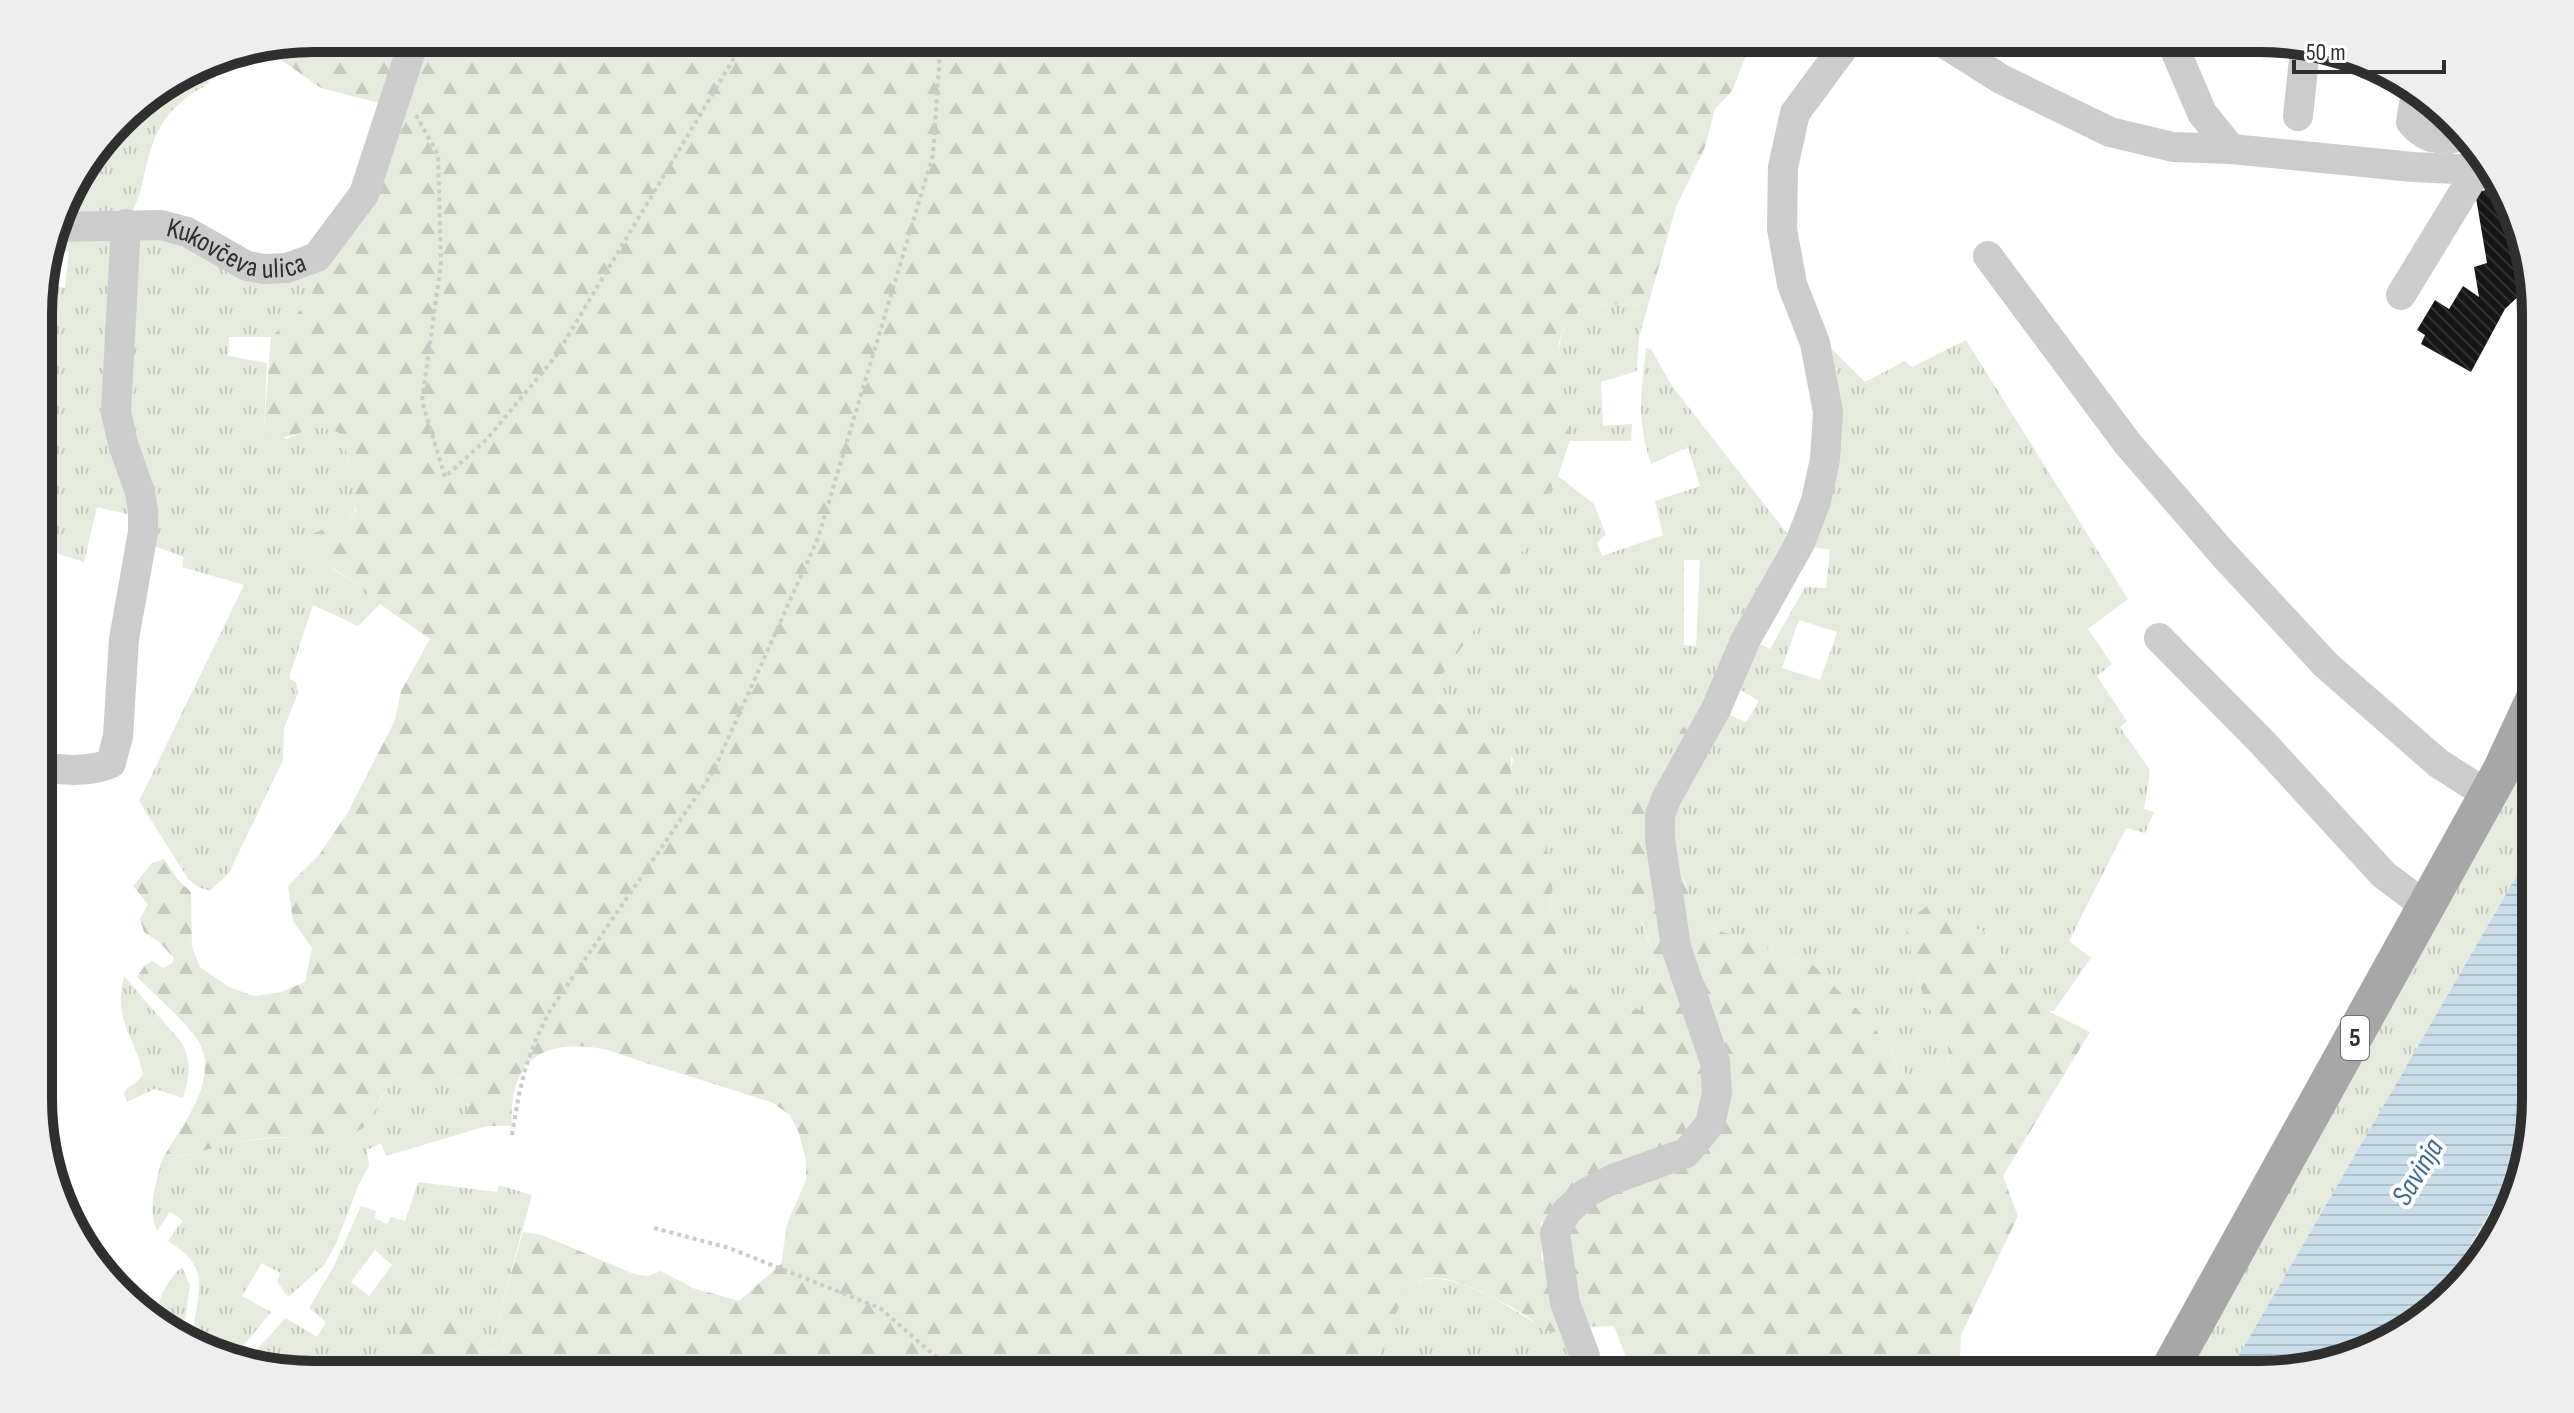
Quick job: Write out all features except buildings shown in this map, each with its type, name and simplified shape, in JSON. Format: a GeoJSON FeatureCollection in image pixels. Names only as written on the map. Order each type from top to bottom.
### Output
{"type":"FeatureCollection","features":[{"type":"Feature","properties":{"kind":"main road","name":"5"},"geometry":{"type":"LineString","coordinates":[[2175,1360],[2427,907],[2521,727]]}},
{"type":"Feature","properties":{"kind":"street","name":"Kukovčeva ulica"},"geometry":{"type":"LineString","coordinates":[[68,226],[161,225],[187,232],[230,258],[256,268],[287,268],[317,257],[364,194],[411,52]]}},
{"type":"Feature","properties":{"kind":"street"},"geometry":{"type":"LineString","coordinates":[[1585,1360],[1565,1303],[1555,1233],[1566,1212],[1586,1193],[1613,1179],[1686,1153],[1710,1124],[1717,1093],[1715,1062],[1676,947],[1660,839],[1660,815],[1716,709],[1746,639],[1800,543],[1816,501],[1825,459],[1828,412],[1815,343],[1792,284],[1782,229],[1783,167],[1795,113],[1840,52]]}},
{"type":"Feature","properties":{"kind":"street"},"geometry":{"type":"LineString","coordinates":[[1958,52],[2001,79],[2110,132],[2173,147],[2231,149],[2413,167],[2466,152]]}},
{"type":"Feature","properties":{"kind":"street"},"geometry":{"type":"LineString","coordinates":[[2176,52],[2202,113],[2231,149]]}},
{"type":"Feature","properties":{"kind":"street"},"geometry":{"type":"LineString","coordinates":[[2298,116],[2304,56]]}},
{"type":"Feature","properties":{"kind":"street"},"geometry":{"type":"LineString","coordinates":[[2415,103],[2411,122],[2418,132],[2463,148]]}},
{"type":"Feature","properties":{"kind":"street"},"geometry":{"type":"LineString","coordinates":[[2401,295],[2469,155]]}},
{"type":"Feature","properties":{"kind":"street"},"geometry":{"type":"LineString","coordinates":[[52,767],[97,769],[111,763],[118,736],[124,639],[143,532],[140,492],[123,444],[116,412],[126,224]]}},
{"type":"Feature","properties":{"kind":"street"},"geometry":{"type":"LineString","coordinates":[[1988,256],[2128,444],[2255,588],[2337,675],[2438,763],[2488,795]]}},
{"type":"Feature","properties":{"kind":"street"},"geometry":{"type":"LineString","coordinates":[[2159,638],[2261,741],[2384,875],[2427,907]]}},
{"type":"Feature","properties":{"kind":"path"},"geometry":{"type":"LineString","coordinates":[[400,85],[438,155],[441,263],[422,401],[445,477],[487,439],[556,356],[738,52]]}},
{"type":"Feature","properties":{"kind":"path"},"geometry":{"type":"LineString","coordinates":[[512,1135],[520,1085],[531,1045],[551,1009],[713,772],[818,538],[933,155],[940,52]]}},
{"type":"Feature","properties":{"kind":"path"},"geometry":{"type":"LineString","coordinates":[[654,1228],[729,1248],[880,1308],[941,1361]]}},
{"type":"Feature","properties":{"kind":"green space"},"geometry":{"type":"Polygon","coordinates":[[[314,52],[401,52],[387,105],[321,88],[277,57],[280,54],[314,52]]]}},
{"type":"Feature","properties":{"kind":"green space"},"geometry":{"type":"Polygon","coordinates":[[[417,52],[1747,52],[1732,91],[1715,109],[1705,147],[1676,207],[1648,305],[1594,304],[1580,310],[1564,328],[1559,342],[1570,441],[1558,476],[1496,599],[1433,688],[1436,698],[1453,714],[1511,745],[1511,794],[1539,827],[1550,858],[1553,883],[1550,908],[1566,975],[1573,989],[1636,1010],[1646,1009],[1649,1001],[1652,949],[1618,855],[1622,830],[1643,785],[1677,759],[1677,738],[1682,728],[1696,724],[1657,810],[1709,1070],[1692,1141],[1554,1221],[1541,1223],[1542,1260],[1550,1262],[1568,1328],[1558,1332],[1547,1331],[1515,1309],[1474,1288],[1432,1278],[1419,1282],[1403,1300],[1378,1360],[416,1361],[398,1338],[397,1327],[407,1321],[426,1318],[457,1325],[482,1353],[500,1349],[504,1342],[500,1312],[523,1232],[542,1235],[634,1274],[648,1276],[661,1271],[693,1288],[739,1301],[781,1264],[787,1224],[806,1180],[806,1160],[799,1133],[790,1115],[773,1103],[744,1093],[612,1051],[576,1046],[543,1053],[522,1072],[515,1087],[512,1126],[487,1126],[463,1133],[468,1103],[467,1086],[454,1076],[416,1075],[399,1080],[388,1089],[370,1120],[348,1135],[255,1140],[161,1162],[196,1101],[205,1068],[203,1051],[195,1036],[137,977],[145,965],[153,961],[163,968],[174,958],[144,932],[140,919],[148,904],[133,886],[152,863],[164,859],[191,892],[192,947],[200,967],[229,987],[254,996],[281,992],[305,982],[312,948],[293,921],[288,886],[319,855],[348,812],[395,720],[401,691],[430,639],[380,604],[362,586],[309,554],[306,543],[312,534],[351,518],[356,510],[342,435],[314,428],[291,436],[271,436],[264,427],[271,337],[305,306],[314,288],[318,263],[417,52]]]}},
{"type":"Feature","properties":{"kind":"green space"},"geometry":{"type":"Polygon","coordinates":[[[210,74],[208,84],[194,92],[165,119],[153,142],[137,201],[128,218],[70,220],[87,183],[117,141],[168,96],[210,74]]]}},
{"type":"Feature","properties":{"kind":"green space"},"geometry":{"type":"Polygon","coordinates":[[[88,231],[114,232],[118,308],[139,517],[97,507],[84,562],[52,552],[52,314],[54,285],[65,288],[69,252],[60,251],[64,236],[88,231]]]}},
{"type":"Feature","properties":{"kind":"green space"},"geometry":{"type":"Polygon","coordinates":[[[142,231],[205,249],[318,263],[314,288],[305,306],[271,337],[229,337],[228,356],[267,363],[264,427],[287,439],[321,427],[342,435],[353,477],[355,510],[344,522],[312,534],[334,570],[362,586],[380,604],[358,626],[313,605],[290,674],[290,679],[296,682],[298,693],[284,728],[283,760],[229,873],[210,891],[188,879],[139,801],[244,585],[182,567],[184,557],[146,543],[127,443],[135,237],[142,231]]]}},
{"type":"Feature","properties":{"kind":"green space"},"geometry":{"type":"Polygon","coordinates":[[[1594,304],[1648,305],[1639,338],[1637,371],[1601,382],[1603,426],[1632,424],[1631,441],[1570,441],[1559,367],[1561,339],[1570,319],[1594,304]]]}},
{"type":"Feature","properties":{"kind":"green space"},"geometry":{"type":"Polygon","coordinates":[[[1966,340],[2128,599],[2088,629],[2112,664],[2097,676],[2127,721],[2120,727],[2150,770],[2144,809],[2154,812],[2145,833],[2126,828],[2069,941],[2091,958],[2054,1011],[2048,1011],[2031,993],[1984,932],[1959,922],[1937,907],[1916,973],[1926,1004],[1947,1034],[1949,1064],[1922,1087],[1896,1065],[1890,1047],[1810,962],[1782,956],[1738,935],[1701,924],[1664,836],[1722,712],[1746,722],[1759,701],[1732,685],[1753,641],[1770,649],[1805,587],[1826,588],[1830,550],[1807,546],[1827,344],[1865,382],[1905,361],[1912,367],[1966,340]],[[1799,620],[1782,668],[1820,680],[1837,632],[1799,620]]]}},
{"type":"Feature","properties":{"kind":"green space"},"geometry":{"type":"Polygon","coordinates":[[[1646,348],[1651,349],[1672,386],[1793,541],[1678,758],[1644,785],[1622,830],[1642,924],[1652,949],[1649,1001],[1646,1010],[1636,1010],[1573,989],[1566,975],[1550,908],[1553,883],[1529,812],[1516,803],[1511,794],[1513,758],[1446,710],[1433,695],[1433,688],[1496,599],[1558,476],[1594,504],[1606,535],[1597,543],[1602,556],[1663,535],[1655,501],[1700,486],[1688,447],[1651,464],[1642,419],[1641,393],[1646,348]],[[1684,560],[1684,645],[1696,646],[1700,560],[1684,560]]]}},
{"type":"Feature","properties":{"kind":"green space"},"geometry":{"type":"Polygon","coordinates":[[[2521,763],[2521,868],[2236,1360],[2189,1360],[2521,763]]]}},
{"type":"Feature","properties":{"kind":"green space"},"geometry":{"type":"Polygon","coordinates":[[[1676,860],[1701,924],[1738,935],[1782,956],[1810,962],[1890,1047],[1896,1065],[1922,1087],[1949,1064],[1947,1034],[1926,1004],[1906,929],[1927,906],[1937,907],[1959,922],[1984,932],[2048,1011],[2090,1032],[2003,1176],[2018,1216],[1961,1335],[1960,1360],[1628,1360],[1614,1326],[1578,1327],[1562,1267],[1572,1212],[1717,1124],[1676,860]]]}},
{"type":"Feature","properties":{"kind":"green space"},"geometry":{"type":"Polygon","coordinates":[[[124,976],[182,1043],[188,1070],[183,1098],[155,1089],[127,1102],[124,1094],[143,1074],[123,1017],[121,992],[124,976]]]}},
{"type":"Feature","properties":{"kind":"green space"},"geometry":{"type":"Polygon","coordinates":[[[409,1074],[445,1074],[461,1080],[467,1086],[469,1095],[463,1133],[386,1156],[381,1143],[367,1150],[369,1166],[324,1265],[288,1297],[277,1282],[280,1273],[262,1263],[242,1296],[271,1312],[240,1350],[194,1331],[199,1287],[197,1270],[187,1256],[168,1241],[183,1220],[170,1212],[157,1231],[154,1223],[153,1197],[161,1162],[227,1144],[271,1138],[348,1135],[375,1110],[390,1084],[409,1074]]]}},
{"type":"Feature","properties":{"kind":"green space"},"geometry":{"type":"Polygon","coordinates":[[[418,1182],[497,1192],[499,1185],[532,1195],[500,1312],[504,1342],[500,1349],[482,1353],[472,1346],[466,1333],[398,1338],[416,1361],[314,1361],[253,1353],[286,1318],[317,1337],[326,1322],[309,1308],[334,1266],[361,1206],[376,1211],[375,1218],[387,1224],[391,1217],[405,1221],[418,1182]],[[375,1250],[351,1282],[369,1296],[392,1265],[375,1250]]]}},
{"type":"Feature","properties":{"kind":"green space"},"geometry":{"type":"Polygon","coordinates":[[[2504,1193],[2487,1230],[2454,1274],[2500,1194],[2504,1193]]]}},
{"type":"Feature","properties":{"kind":"green space"},"geometry":{"type":"Polygon","coordinates":[[[182,1267],[190,1285],[185,1320],[180,1324],[157,1309],[167,1284],[182,1267]]]}},
{"type":"Feature","properties":{"kind":"green space"},"geometry":{"type":"Polygon","coordinates":[[[1430,1279],[1461,1284],[1487,1295],[1551,1331],[1568,1328],[1574,1360],[1535,1360],[1526,1357],[1525,1360],[1377,1360],[1398,1306],[1412,1287],[1430,1279]]]}},
{"type":"Feature","properties":{"kind":"water","name":"Savinja"},"geometry":{"type":"Polygon","coordinates":[[[2521,868],[2521,1116],[2517,1150],[2511,1173],[2454,1274],[2420,1307],[2360,1341],[2294,1359],[2236,1360],[2521,868]]]}},
{"type":"Feature","properties":{"kind":"waterway"},"geometry":{"type":"LineString","coordinates":[[2500,1179],[2508,1183]]}}]}
